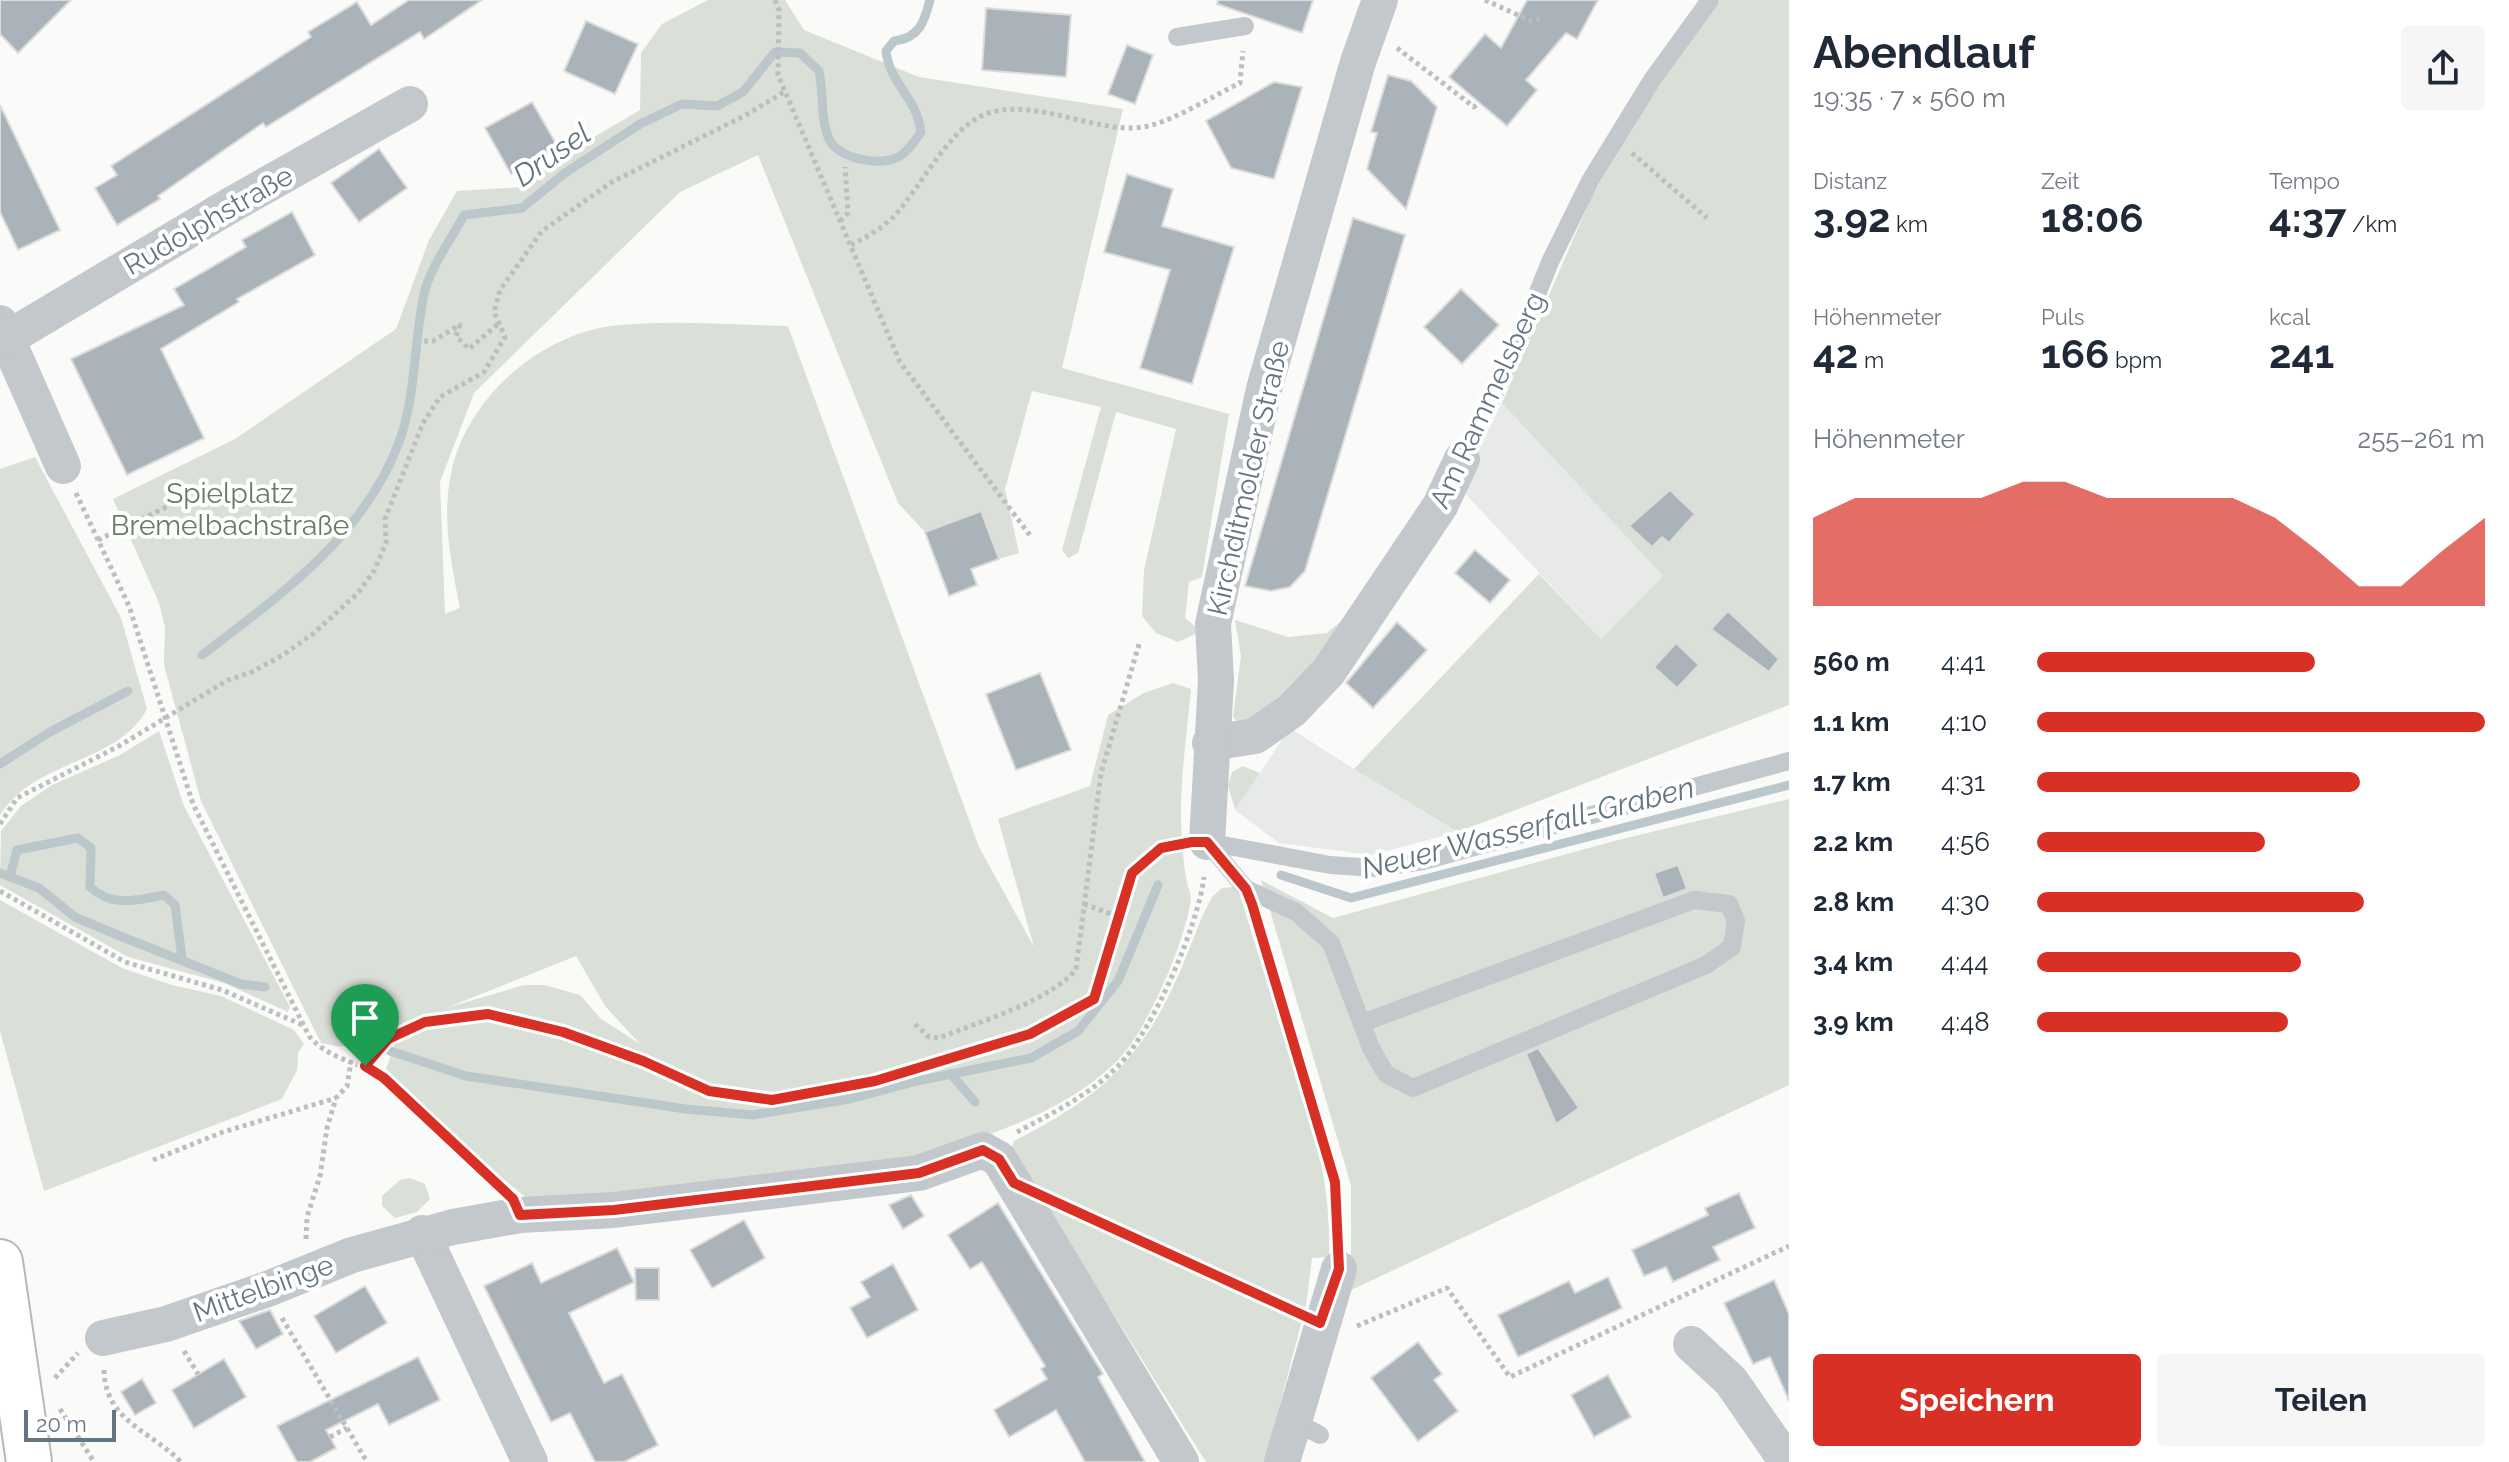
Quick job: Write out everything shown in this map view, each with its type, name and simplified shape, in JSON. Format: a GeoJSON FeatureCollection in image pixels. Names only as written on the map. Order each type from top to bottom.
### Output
{"type":"FeatureCollection","features":[{"type":"Feature","properties":{"kind":"main road"},"geometry":{"type":"LineString","coordinates":[[0,1262],[29,1462]]}},
{"type":"Feature","properties":{"kind":"street","name":"Kirchditmolder Straße"},"geometry":{"type":"LineString","coordinates":[[1207,842],[1210,743],[1216,680],[1213,624],[1264,389],[1375,14]]}},
{"type":"Feature","properties":{"kind":"street","name":"Rudolphstraße"},"geometry":{"type":"LineString","coordinates":[[4,330],[410,104]]}},
{"type":"Feature","properties":{"kind":"street"},"geometry":{"type":"LineString","coordinates":[[4,330],[63,466]]}},
{"type":"Feature","properties":{"kind":"street","name":"Am Rammelsberg"},"geometry":{"type":"LineString","coordinates":[[1210,743],[1255,736],[1292,710],[1329,671],[1440,506],[1462,459]]}},
{"type":"Feature","properties":{"kind":"street"},"geometry":{"type":"LineString","coordinates":[[983,1150],[999,1159],[1181,1462]]}},
{"type":"Feature","properties":{"kind":"street","name":"Mittelbinge"},"geometry":{"type":"LineString","coordinates":[[103,1338],[166,1324],[422,1233],[520,1215],[614,1210],[919,1173],[983,1150]]}},
{"type":"Feature","properties":{"kind":"street"},"geometry":{"type":"LineString","coordinates":[[422,1233],[530,1462]]}},
{"type":"Feature","properties":{"kind":"street"},"geometry":{"type":"LineString","coordinates":[[1282,1462],[1307,1428],[1320,1323],[1339,1269]]}},
{"type":"Feature","properties":{"kind":"street"},"geometry":{"type":"LineString","coordinates":[[1691,1344],[1731,1381],[1787,1462]]}},
{"type":"Feature","properties":{"kind":"lane","name":"Am Rammelsberg"},"geometry":{"type":"LineString","coordinates":[[1462,459],[1509,364],[1550,262],[1590,181],[1652,80],[1710,0]]}},
{"type":"Feature","properties":{"kind":"lane"},"geometry":{"type":"LineString","coordinates":[[1177,37],[1245,26]]}},
{"type":"Feature","properties":{"kind":"lane"},"geometry":{"type":"LineString","coordinates":[[1207,842],[1330,865],[1376,868],[1423,861],[1789,761]]}},
{"type":"Feature","properties":{"kind":"lane"},"geometry":{"type":"LineString","coordinates":[[1207,842],[1246,889],[1296,912],[1331,943],[1362,1023],[1386,1074],[1413,1088],[1706,965],[1732,947],[1736,921],[1729,904],[1720,900],[1682,903],[1362,1023]]}},
{"type":"Feature","properties":{"kind":"path"},"geometry":{"type":"LineString","coordinates":[[775,0],[779,10],[776,37],[778,75],[900,362],[1032,538]]}},
{"type":"Feature","properties":{"kind":"path"},"geometry":{"type":"LineString","coordinates":[[1485,0],[1531,21],[1540,19]]}},
{"type":"Feature","properties":{"kind":"path"},"geometry":{"type":"LineString","coordinates":[[1375,14],[1474,107],[1479,102]]}},
{"type":"Feature","properties":{"kind":"path"},"geometry":{"type":"LineString","coordinates":[[850,245],[874,233],[895,215],[937,158],[976,118],[1006,108],[1123,126],[1151,126],[1240,83],[1245,26]]}},
{"type":"Feature","properties":{"kind":"path"},"geometry":{"type":"LineString","coordinates":[[0,824],[17,798],[119,746],[228,680],[252,672],[283,655],[314,633],[358,593],[374,571],[386,543],[385,519],[423,423],[440,397],[484,372],[505,337],[494,312],[500,290],[542,231],[612,182],[746,115],[784,92]]}},
{"type":"Feature","properties":{"kind":"path"},"geometry":{"type":"LineString","coordinates":[[1615,142],[1707,218]]}},
{"type":"Feature","properties":{"kind":"path"},"geometry":{"type":"LineString","coordinates":[[840,221],[848,213],[845,167]]}},
{"type":"Feature","properties":{"kind":"path"},"geometry":{"type":"LineString","coordinates":[[424,341],[433,341],[460,325],[456,336],[462,346],[469,349],[499,323]]}},
{"type":"Feature","properties":{"kind":"path"},"geometry":{"type":"LineString","coordinates":[[63,466],[129,606],[193,804],[319,1048],[328,1055],[365,1066],[384,1078],[513,1199],[520,1215]]}},
{"type":"Feature","properties":{"kind":"path"},"geometry":{"type":"LineString","coordinates":[[98,540],[179,501]]}},
{"type":"Feature","properties":{"kind":"path"},"geometry":{"type":"LineString","coordinates":[[915,1024],[929,1037],[939,1038],[1031,999],[1070,977],[1079,961],[1101,773],[1140,641]]}},
{"type":"Feature","properties":{"kind":"path"},"geometry":{"type":"LineString","coordinates":[[365,1066],[388,1039],[425,1022],[488,1014],[563,1032],[643,1061],[709,1091],[772,1100],[875,1081],[1030,1034],[1094,999],[1132,873],[1161,848],[1207,842],[1203,883],[1184,945],[1151,1018],[1120,1064],[1061,1108],[983,1150]]}},
{"type":"Feature","properties":{"kind":"path"},"geometry":{"type":"LineString","coordinates":[[1246,889],[1335,1182],[1339,1269]]}},
{"type":"Feature","properties":{"kind":"path"},"geometry":{"type":"LineString","coordinates":[[0,891],[125,962],[222,990],[306,1026]]}},
{"type":"Feature","properties":{"kind":"path"},"geometry":{"type":"LineString","coordinates":[[1084,904],[1119,917]]}},
{"type":"Feature","properties":{"kind":"path"},"geometry":{"type":"LineString","coordinates":[[303,1275],[307,1217],[320,1176],[327,1128],[336,1098],[347,1086],[351,1061]]}},
{"type":"Feature","properties":{"kind":"path"},"geometry":{"type":"LineString","coordinates":[[153,1160],[223,1132],[336,1098]]}},
{"type":"Feature","properties":{"kind":"path"},"geometry":{"type":"LineString","coordinates":[[1014,1183],[1320,1323],[1350,1328],[1447,1288],[1510,1377],[1789,1246]]}},
{"type":"Feature","properties":{"kind":"path"},"geometry":{"type":"LineString","coordinates":[[265,1290],[367,1462]]}},
{"type":"Feature","properties":{"kind":"path"},"geometry":{"type":"LineString","coordinates":[[55,1391],[54,1379],[74,1355],[103,1338],[104,1378],[117,1412],[132,1427],[163,1444],[181,1462]]}},
{"type":"Feature","properties":{"kind":"path"},"geometry":{"type":"LineString","coordinates":[[57,1418],[56,1403],[94,1462]]}},
{"type":"Feature","properties":{"kind":"path"},"geometry":{"type":"LineString","coordinates":[[330,1437],[347,1428]]}},
{"type":"Feature","properties":{"kind":"shaded area"},"geometry":{"type":"Polygon","coordinates":[[[1502,403],[1663,576],[1601,639],[1459,487],[1502,403]]]}},
{"type":"Feature","properties":{"kind":"shaded area"},"geometry":{"type":"Polygon","coordinates":[[[1290,728],[1458,832],[1371,855],[1279,843],[1235,810],[1290,728]]]}},
{"type":"Feature","properties":{"kind":"green space","name":"Spielplatz Bremelbachstraße"},"geometry":{"type":"Polygon","coordinates":[[[708,0],[785,0],[804,30],[919,77],[1123,109],[1062,368],[1229,414],[1202,577],[1189,582],[1185,618],[1197,628],[1197,633],[1178,642],[1156,633],[1142,616],[1144,570],[1176,429],[1116,412],[1078,553],[1068,558],[1062,550],[1101,407],[1032,391],[1005,489],[1019,553],[999,559],[981,511],[925,532],[898,503],[758,155],[680,192],[474,393],[440,482],[445,614],[460,608],[447,522],[452,469],[474,418],[511,374],[558,342],[611,326],[677,323],[788,326],[979,847],[1034,947],[998,819],[1090,786],[1108,715],[1144,693],[1173,683],[1191,689],[1181,822],[1191,900],[1172,963],[1139,1031],[1115,1063],[1062,1102],[995,1132],[919,1155],[837,1171],[672,1190],[529,1200],[469,1151],[386,1069],[400,1030],[407,1024],[340,1047],[321,1043],[201,801],[164,665],[165,627],[159,603],[113,499],[235,439],[396,329],[429,240],[457,191],[524,187],[548,164],[640,110],[641,53],[662,24],[708,0]],[[576,956],[446,1008],[524,985],[544,985],[580,995],[601,1019],[640,1044],[605,1006],[576,956]]]}},
{"type":"Feature","properties":{"kind":"green space"},"geometry":{"type":"Polygon","coordinates":[[[1720,0],[1789,0],[1789,705],[1458,832],[1354,769],[1539,574],[1601,639],[1663,576],[1502,403],[1592,196],[1665,75],[1720,0]]]}},
{"type":"Feature","properties":{"kind":"green space"},"geometry":{"type":"Polygon","coordinates":[[[35,457],[121,618],[147,709],[134,727],[117,741],[34,783],[15,797],[0,815],[0,469],[35,457]]]}},
{"type":"Feature","properties":{"kind":"green space"},"geometry":{"type":"Polygon","coordinates":[[[1363,603],[1272,711],[1238,722],[1233,717],[1241,656],[1235,620],[1288,637],[1327,633],[1363,603]]]}},
{"type":"Feature","properties":{"kind":"green space"},"geometry":{"type":"Polygon","coordinates":[[[159,731],[184,806],[290,1007],[288,1012],[224,983],[128,957],[0,885],[1,831],[21,806],[52,785],[120,755],[159,731]]]}},
{"type":"Feature","properties":{"kind":"green space"},"geometry":{"type":"Polygon","coordinates":[[[1243,766],[1260,773],[1235,810],[1228,786],[1232,772],[1243,766]]]}},
{"type":"Feature","properties":{"kind":"green space"},"geometry":{"type":"Polygon","coordinates":[[[1789,799],[1789,1085],[1351,1290],[1351,1185],[1261,880],[1333,918],[1618,840],[1789,799]]]}},
{"type":"Feature","properties":{"kind":"green space"},"geometry":{"type":"Polygon","coordinates":[[[1233,887],[1240,895],[1316,1141],[1329,1228],[1329,1257],[1312,1258],[1306,1305],[1265,1462],[1206,1462],[1011,1150],[1014,1141],[1093,1093],[1131,1056],[1163,1007],[1212,897],[1222,888],[1233,887]]]}},
{"type":"Feature","properties":{"kind":"green space"},"geometry":{"type":"Polygon","coordinates":[[[0,900],[122,968],[172,985],[221,996],[294,1030],[304,1044],[298,1053],[297,1070],[282,1099],[44,1191],[0,1031],[0,900]]]}},
{"type":"Feature","properties":{"kind":"green space"},"geometry":{"type":"Polygon","coordinates":[[[410,1178],[425,1184],[430,1199],[417,1212],[395,1218],[382,1206],[382,1196],[400,1180],[410,1178]]]}},
{"type":"Feature","properties":{"kind":"building"},"geometry":{"type":"Polygon","coordinates":[[[0,0],[71,0],[18,53],[0,34],[0,0]]]}},
{"type":"Feature","properties":{"kind":"building"},"geometry":{"type":"Polygon","coordinates":[[[409,0],[482,0],[424,39],[420,32],[266,127],[263,123],[158,196],[160,199],[117,225],[95,188],[117,175],[111,166],[311,37],[308,32],[357,2],[371,25],[409,0]]]}},
{"type":"Feature","properties":{"kind":"building"},"geometry":{"type":"Polygon","coordinates":[[[1218,0],[1313,0],[1302,33],[1217,4],[1218,0]]]}},
{"type":"Feature","properties":{"kind":"building"},"geometry":{"type":"Polygon","coordinates":[[[1527,0],[1598,0],[1577,39],[1566,33],[1526,80],[1537,90],[1507,126],[1449,77],[1485,34],[1501,48],[1527,0]]]}},
{"type":"Feature","properties":{"kind":"building"},"geometry":{"type":"Polygon","coordinates":[[[986,8],[1071,15],[1066,77],[982,70],[986,8]]]}},
{"type":"Feature","properties":{"kind":"building"},"geometry":{"type":"Polygon","coordinates":[[[586,21],[638,44],[615,94],[564,71],[586,21]]]}},
{"type":"Feature","properties":{"kind":"building"},"geometry":{"type":"Polygon","coordinates":[[[1127,45],[1153,55],[1135,104],[1108,94],[1127,45]]]}},
{"type":"Feature","properties":{"kind":"building"},"geometry":{"type":"Polygon","coordinates":[[[1388,75],[1411,81],[1437,107],[1406,209],[1367,169],[1377,133],[1371,132],[1388,75]]]}},
{"type":"Feature","properties":{"kind":"building"},"geometry":{"type":"Polygon","coordinates":[[[1274,82],[1302,87],[1274,179],[1231,168],[1206,121],[1274,82]]]}},
{"type":"Feature","properties":{"kind":"building"},"geometry":{"type":"Polygon","coordinates":[[[532,102],[558,147],[511,174],[485,128],[532,102]]]}},
{"type":"Feature","properties":{"kind":"building"},"geometry":{"type":"Polygon","coordinates":[[[0,105],[60,230],[18,250],[0,212],[0,105]]]}},
{"type":"Feature","properties":{"kind":"building"},"geometry":{"type":"Polygon","coordinates":[[[379,149],[407,188],[359,222],[331,183],[379,149]]]}},
{"type":"Feature","properties":{"kind":"building"},"geometry":{"type":"Polygon","coordinates":[[[1127,174],[1173,189],[1162,226],[1234,247],[1192,384],[1140,368],[1170,270],[1104,252],[1127,174]]]}},
{"type":"Feature","properties":{"kind":"building"},"geometry":{"type":"Polygon","coordinates":[[[292,212],[315,255],[237,299],[239,302],[161,349],[204,438],[127,475],[71,359],[184,305],[174,289],[246,247],[242,240],[292,212]]]}},
{"type":"Feature","properties":{"kind":"building"},"geometry":{"type":"Polygon","coordinates":[[[1353,218],[1405,235],[1305,571],[1290,587],[1271,591],[1245,586],[1353,218]]]}},
{"type":"Feature","properties":{"kind":"building"},"geometry":{"type":"Polygon","coordinates":[[[1461,289],[1499,325],[1462,364],[1424,327],[1461,289]]]}},
{"type":"Feature","properties":{"kind":"building"},"geometry":{"type":"Polygon","coordinates":[[[1670,490],[1695,514],[1669,543],[1662,537],[1652,547],[1629,526],[1670,490]]]}},
{"type":"Feature","properties":{"kind":"building"},"geometry":{"type":"Polygon","coordinates":[[[981,511],[999,559],[971,569],[977,585],[949,596],[925,532],[981,511]]]}},
{"type":"Feature","properties":{"kind":"building"},"geometry":{"type":"Polygon","coordinates":[[[1475,550],[1510,580],[1490,603],[1455,573],[1475,550]]]}},
{"type":"Feature","properties":{"kind":"building"},"geometry":{"type":"Polygon","coordinates":[[[1728,611],[1779,659],[1769,672],[1711,629],[1728,611]]]}},
{"type":"Feature","properties":{"kind":"building"},"geometry":{"type":"Polygon","coordinates":[[[1397,622],[1427,650],[1373,708],[1346,683],[1397,622]]]}},
{"type":"Feature","properties":{"kind":"building"},"geometry":{"type":"Polygon","coordinates":[[[1676,643],[1699,665],[1677,688],[1654,667],[1676,643]]]}},
{"type":"Feature","properties":{"kind":"building"},"geometry":{"type":"Polygon","coordinates":[[[1040,673],[1071,750],[1016,770],[986,694],[1040,673]]]}},
{"type":"Feature","properties":{"kind":"building"},"geometry":{"type":"Polygon","coordinates":[[[1678,865],[1687,889],[1663,898],[1654,873],[1678,865]]]}},
{"type":"Feature","properties":{"kind":"building"},"geometry":{"type":"Polygon","coordinates":[[[1538,1048],[1579,1108],[1556,1124],[1526,1054],[1538,1048]]]}},
{"type":"Feature","properties":{"kind":"building"},"geometry":{"type":"Polygon","coordinates":[[[1739,1193],[1755,1228],[1713,1247],[1720,1260],[1673,1282],[1666,1267],[1644,1276],[1632,1250],[1708,1215],[1705,1208],[1739,1193]]]}},
{"type":"Feature","properties":{"kind":"building"},"geometry":{"type":"Polygon","coordinates":[[[911,1195],[924,1216],[903,1229],[889,1205],[911,1195]]]}},
{"type":"Feature","properties":{"kind":"building"},"geometry":{"type":"Polygon","coordinates":[[[998,1203],[1103,1374],[1098,1377],[1145,1462],[1085,1462],[1056,1410],[1009,1437],[994,1410],[1047,1379],[1041,1369],[1045,1366],[982,1262],[970,1269],[948,1235],[998,1203]]]}},
{"type":"Feature","properties":{"kind":"building"},"geometry":{"type":"Polygon","coordinates":[[[744,1220],[765,1258],[712,1288],[690,1250],[744,1220]]]}},
{"type":"Feature","properties":{"kind":"building"},"geometry":{"type":"Polygon","coordinates":[[[617,1248],[634,1282],[569,1313],[604,1383],[622,1374],[658,1445],[624,1462],[595,1462],[570,1413],[551,1422],[484,1286],[532,1263],[541,1283],[617,1248]]]}},
{"type":"Feature","properties":{"kind":"building"},"geometry":{"type":"Polygon","coordinates":[[[893,1264],[918,1310],[867,1338],[850,1308],[870,1297],[861,1282],[893,1264]]]}},
{"type":"Feature","properties":{"kind":"building"},"geometry":{"type":"Polygon","coordinates":[[[635,1268],[659,1268],[659,1300],[636,1300],[635,1268]]]}},
{"type":"Feature","properties":{"kind":"building"},"geometry":{"type":"Polygon","coordinates":[[[1608,1277],[1622,1308],[1518,1357],[1498,1315],[1569,1281],[1575,1293],[1608,1277]]]}},
{"type":"Feature","properties":{"kind":"building"},"geometry":{"type":"Polygon","coordinates":[[[1774,1280],[1789,1314],[1789,1401],[1770,1357],[1753,1364],[1724,1303],[1774,1280]]]}},
{"type":"Feature","properties":{"kind":"building"},"geometry":{"type":"Polygon","coordinates":[[[365,1286],[387,1323],[336,1353],[314,1316],[365,1286]]]}},
{"type":"Feature","properties":{"kind":"building"},"geometry":{"type":"Polygon","coordinates":[[[270,1310],[283,1334],[256,1349],[239,1321],[270,1310]]]}},
{"type":"Feature","properties":{"kind":"building"},"geometry":{"type":"Polygon","coordinates":[[[1418,1342],[1442,1374],[1434,1380],[1458,1411],[1418,1441],[1371,1378],[1418,1342]]]}},
{"type":"Feature","properties":{"kind":"building"},"geometry":{"type":"Polygon","coordinates":[[[418,1357],[440,1400],[389,1425],[378,1404],[326,1430],[336,1448],[310,1462],[297,1462],[277,1426],[418,1357]]]}},
{"type":"Feature","properties":{"kind":"building"},"geometry":{"type":"Polygon","coordinates":[[[224,1359],[246,1397],[194,1428],[172,1390],[224,1359]]]}},
{"type":"Feature","properties":{"kind":"building"},"geometry":{"type":"Polygon","coordinates":[[[1608,1375],[1631,1417],[1594,1437],[1571,1395],[1608,1375]]]}},
{"type":"Feature","properties":{"kind":"building"},"geometry":{"type":"Polygon","coordinates":[[[142,1379],[156,1403],[135,1415],[121,1392],[142,1379]]]}},
{"type":"Feature","properties":{"kind":"waterway","name":"Drusel"},"geometry":{"type":"LineString","coordinates":[[202,655],[260,611],[315,563],[363,509],[382,478],[398,445],[409,407],[425,290],[437,261],[464,215],[522,208],[565,173],[640,124],[682,104],[717,106],[743,92],[775,52],[800,53],[819,71],[824,123],[834,146],[868,161],[896,158],[921,132],[914,109],[892,73],[886,51],[894,41],[915,33],[930,0]]}},
{"type":"Feature","properties":{"kind":"waterway","name":"Drusel"},"geometry":{"type":"LineString","coordinates":[[0,764],[48,733],[128,691]]}},
{"type":"Feature","properties":{"kind":"waterway","name":"Neuer Wasserfall-Graben"},"geometry":{"type":"LineString","coordinates":[[1281,875],[1351,898],[1789,785]]}},
{"type":"Feature","properties":{"kind":"waterway"},"geometry":{"type":"LineString","coordinates":[[10,876],[17,850],[78,838],[91,848],[90,887],[99,894],[126,901],[164,895],[175,905],[182,958]]}},
{"type":"Feature","properties":{"kind":"waterway","name":"Neuer Wasserfall-Graben"},"geometry":{"type":"LineString","coordinates":[[0,873],[39,888],[75,917],[241,984],[265,987]]}},
{"type":"Feature","properties":{"kind":"waterway","name":"Neuer Wasserfall-Graben"},"geometry":{"type":"LineString","coordinates":[[390,1051],[466,1076],[686,1109],[753,1115],[850,1099],[917,1081],[1031,1058],[1078,1031],[1118,981],[1158,885]]}},
{"type":"Feature","properties":{"kind":"waterway"},"geometry":{"type":"LineString","coordinates":[[951,1074],[975,1102]]}},
{"type":"Feature","properties":{"kind":"route"},"geometry":{"type":"LineString","coordinates":[[1207,842],[1246,889],[1252,904],[1335,1182],[1339,1269],[1320,1323],[1014,1183],[999,1159],[983,1150],[919,1173],[614,1210],[520,1215],[513,1199],[438,1132],[384,1078],[365,1066],[388,1039],[425,1022],[488,1014],[563,1032],[643,1061],[709,1091],[772,1100],[875,1081],[1030,1034],[1094,999],[1132,873],[1161,848],[1207,842]]}}]}
